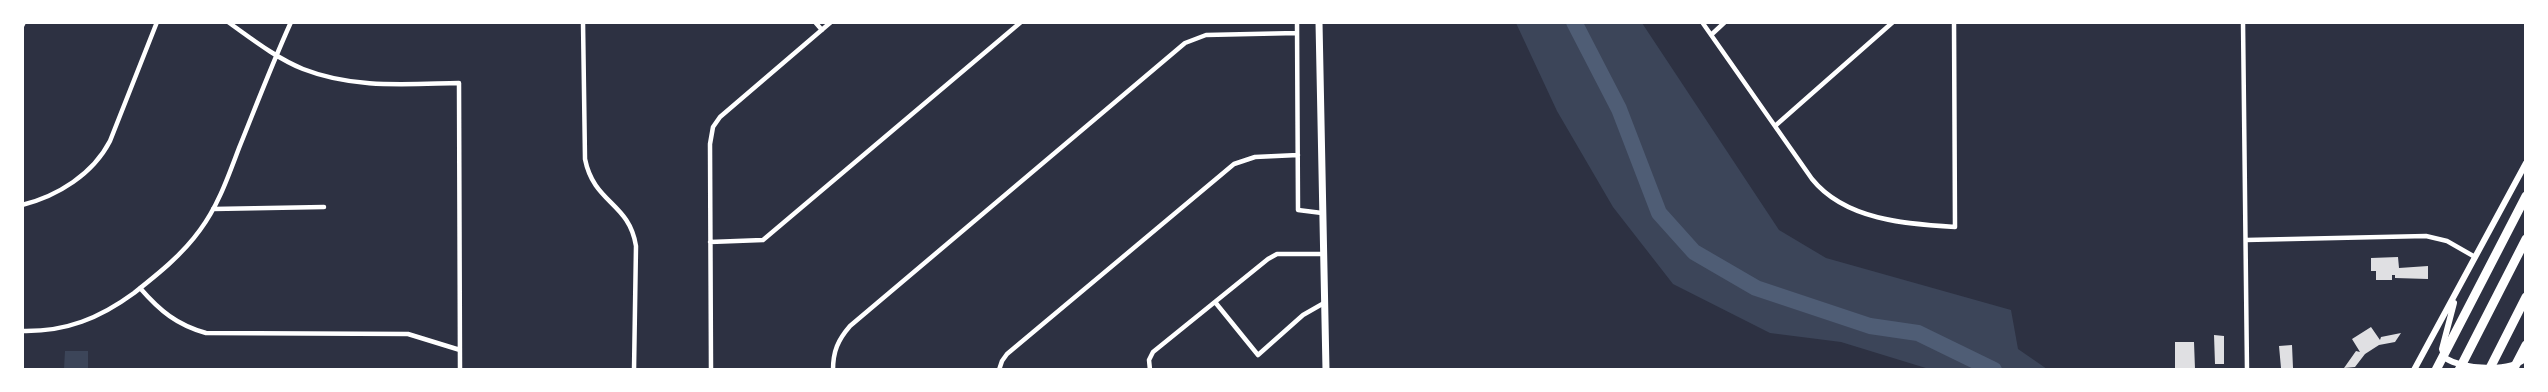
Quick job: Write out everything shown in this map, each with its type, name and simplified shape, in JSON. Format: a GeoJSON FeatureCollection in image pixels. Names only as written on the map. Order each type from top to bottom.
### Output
{"type":"FeatureCollection","features":[{"type":"Feature","properties":{"kind":"highway"},"geometry":{"type":"LineString","coordinates":[[2436,370],[2526,196]]}},
{"type":"Feature","properties":{"kind":"highway"},"geometry":{"type":"LineString","coordinates":[[2459,370],[2526,239]]}},
{"type":"Feature","properties":{"kind":"highway"},"geometry":{"type":"LineString","coordinates":[[2489,370],[2526,297]]}},
{"type":"Feature","properties":{"kind":"highway"},"geometry":{"type":"LineString","coordinates":[[2514,370],[2526,345]]}},
{"type":"Feature","properties":{"kind":"main road"},"geometry":{"type":"LineString","coordinates":[[1319,22],[1326,370]]}},
{"type":"Feature","properties":{"kind":"main road"},"geometry":{"type":"LineString","coordinates":[[2414,370],[2526,163]]}},
{"type":"Feature","properties":{"kind":"main road"},"geometry":{"type":"LineString","coordinates":[[2457,289],[2442,349],[2445,358],[2456,365],[2507,368],[2520,364],[2526,358]]}},
{"type":"Feature","properties":{"kind":"street"},"geometry":{"type":"LineString","coordinates":[[22,26],[24,22]]}},
{"type":"Feature","properties":{"kind":"street"},"geometry":{"type":"LineString","coordinates":[[22,205],[72,183],[90,170],[102,156],[110,141],[158,22]]}},
{"type":"Feature","properties":{"kind":"street"},"geometry":{"type":"LineString","coordinates":[[228,22],[276,55],[302,68],[348,81],[371,84],[459,83],[460,370]]}},
{"type":"Feature","properties":{"kind":"street"},"geometry":{"type":"LineString","coordinates":[[22,332],[50,330],[81,324],[109,310],[140,288],[187,246],[213,209],[291,22]]}},
{"type":"Feature","properties":{"kind":"street"},"geometry":{"type":"LineString","coordinates":[[583,22],[585,159],[588,174],[599,192],[626,216],[633,228],[636,246],[634,370]]}},
{"type":"Feature","properties":{"kind":"street"},"geometry":{"type":"LineString","coordinates":[[815,22],[822,30]]}},
{"type":"Feature","properties":{"kind":"street"},"geometry":{"type":"LineString","coordinates":[[711,370],[710,144],[713,127],[720,117],[831,22]]}},
{"type":"Feature","properties":{"kind":"street"},"geometry":{"type":"LineString","coordinates":[[710,242],[755,242],[772,233],[1021,22]]}},
{"type":"Feature","properties":{"kind":"street"},"geometry":{"type":"LineString","coordinates":[[1296,22],[1298,210],[1322,213]]}},
{"type":"Feature","properties":{"kind":"street"},"geometry":{"type":"LineString","coordinates":[[1702,22],[1819,187],[1840,204],[1857,211],[1914,223],[1956,227],[1954,22]]}},
{"type":"Feature","properties":{"kind":"street"},"geometry":{"type":"LineString","coordinates":[[1711,35],[1725,22]]}},
{"type":"Feature","properties":{"kind":"street"},"geometry":{"type":"LineString","coordinates":[[1775,126],[1893,22]]}},
{"type":"Feature","properties":{"kind":"street"},"geometry":{"type":"LineString","coordinates":[[2243,22],[2247,370]]}},
{"type":"Feature","properties":{"kind":"street"},"geometry":{"type":"LineString","coordinates":[[833,370],[835,351],[840,339],[850,326],[1185,43],[1206,35],[1297,33]]}},
{"type":"Feature","properties":{"kind":"street"},"geometry":{"type":"LineString","coordinates":[[999,370],[1007,354],[1234,164],[1255,157],[1298,154]]}},
{"type":"Feature","properties":{"kind":"street"},"geometry":{"type":"LineString","coordinates":[[213,209],[324,207]]}},
{"type":"Feature","properties":{"kind":"street"},"geometry":{"type":"LineString","coordinates":[[2246,240],[2426,236],[2447,241],[2475,257]]}},
{"type":"Feature","properties":{"kind":"street"},"geometry":{"type":"LineString","coordinates":[[1150,370],[1150,360],[1153,352],[1277,254],[1323,254]]}},
{"type":"Feature","properties":{"kind":"street"},"geometry":{"type":"LineString","coordinates":[[140,288],[158,309],[173,320],[189,328],[206,332],[408,334],[460,350]]}},
{"type":"Feature","properties":{"kind":"street"},"geometry":{"type":"LineString","coordinates":[[1215,302],[1258,354],[1303,314],[1324,303]]}},
{"type":"Feature","properties":{"kind":"shaded area"},"geometry":{"type":"Polygon","coordinates":[[[1516,23],[1642,23],[1779,230],[1826,258],[2011,310],[2018,349],[2047,369],[1929,369],[1841,342],[1770,333],[1673,284],[1613,207],[1557,111],[1516,23]]]}},
{"type":"Feature","properties":{"kind":"shaded area"},"geometry":{"type":"Polygon","coordinates":[[[65,351],[88,351],[88,369],[64,369],[65,351]]]}},
{"type":"Feature","properties":{"kind":"building"},"geometry":{"type":"Polygon","coordinates":[[[2398,257],[2399,268],[2428,266],[2428,279],[2395,278],[2395,275],[2392,275],[2392,280],[2376,280],[2376,271],[2371,271],[2371,258],[2398,257]]]}},
{"type":"Feature","properties":{"kind":"building"},"geometry":{"type":"Polygon","coordinates":[[[2371,327],[2380,340],[2381,337],[2401,333],[2395,342],[2379,345],[2365,354],[2355,367],[2344,368],[2356,351],[2360,352],[2352,339],[2371,327]]]}},
{"type":"Feature","properties":{"kind":"building"},"geometry":{"type":"Polygon","coordinates":[[[2214,335],[2224,336],[2224,364],[2215,364],[2214,335]]]}},
{"type":"Feature","properties":{"kind":"building"},"geometry":{"type":"Polygon","coordinates":[[[2175,342],[2194,342],[2195,369],[2175,369],[2175,342]]]}},
{"type":"Feature","properties":{"kind":"building"},"geometry":{"type":"Polygon","coordinates":[[[2292,345],[2293,368],[2281,368],[2279,346],[2292,345]]]}},
{"type":"Feature","properties":{"kind":"waterway"},"geometry":{"type":"LineString","coordinates":[[1574,22],[1619,109],[1659,213],[1694,252],[1756,288],[1870,326],[1918,333],[1994,370]]}}]}
